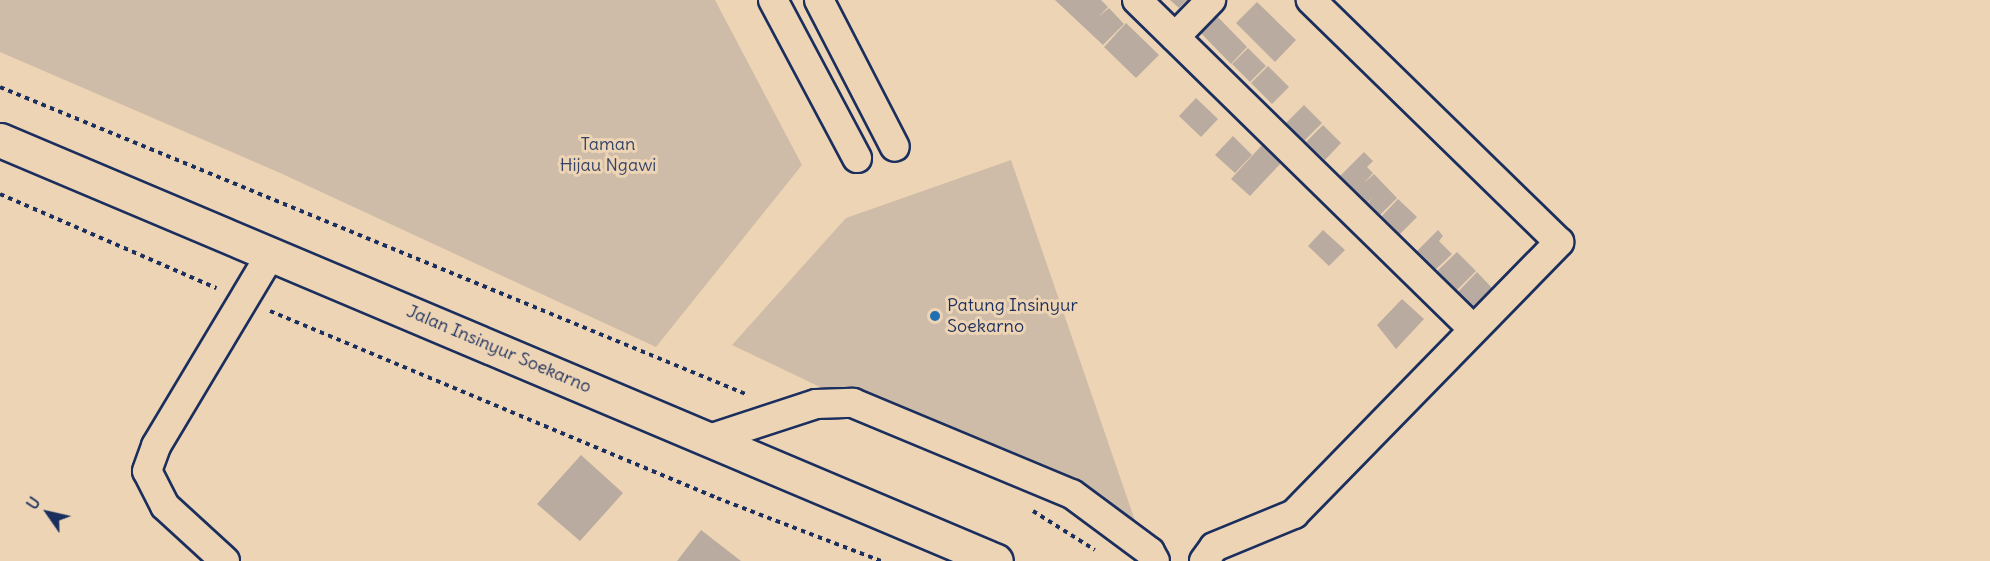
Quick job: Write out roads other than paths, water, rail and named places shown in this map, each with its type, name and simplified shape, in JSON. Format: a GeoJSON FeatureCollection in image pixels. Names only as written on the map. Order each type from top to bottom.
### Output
{"type":"FeatureCollection","features":[{"type":"Feature","properties":{"kind":"highway","name":"Jalan Insinyur Soekarno"},"geometry":{"type":"LineString","coordinates":[[0,140],[712,438],[996,561]]}},
{"type":"Feature","properties":{"kind":"street"},"geometry":{"type":"LineString","coordinates":[[773,0],[857,158]]}},
{"type":"Feature","properties":{"kind":"street"},"geometry":{"type":"LineString","coordinates":[[819,0],[895,147]]}},
{"type":"Feature","properties":{"kind":"street"},"geometry":{"type":"LineString","coordinates":[[1137,0],[1473,329]]}},
{"type":"Feature","properties":{"kind":"street"},"geometry":{"type":"LineString","coordinates":[[1175,37],[1211,0]]}},
{"type":"Feature","properties":{"kind":"street"},"geometry":{"type":"LineString","coordinates":[[1204,561],[1214,547],[1294,514],[1558,242],[1311,0]]}},
{"type":"Feature","properties":{"kind":"street"},"geometry":{"type":"LineString","coordinates":[[225,561],[165,506],[147,471],[156,446],[245,301],[271,254]]}},
{"type":"Feature","properties":{"kind":"street"},"geometry":{"type":"LineString","coordinates":[[712,438],[816,404],[853,403],[961,444],[1072,494],[1150,552],[1155,561]]}},
{"type":"Feature","properties":{"kind":"place","name":"Patung Insinyur Soekarno"},"geometry":{"type":"Point","coordinates":[935,316]}},
{"type":"Feature","properties":{"kind":"park label","name":"Taman Hijau Ngawi"},"geometry":{"type":"Point","coordinates":[608,155]}}]}
